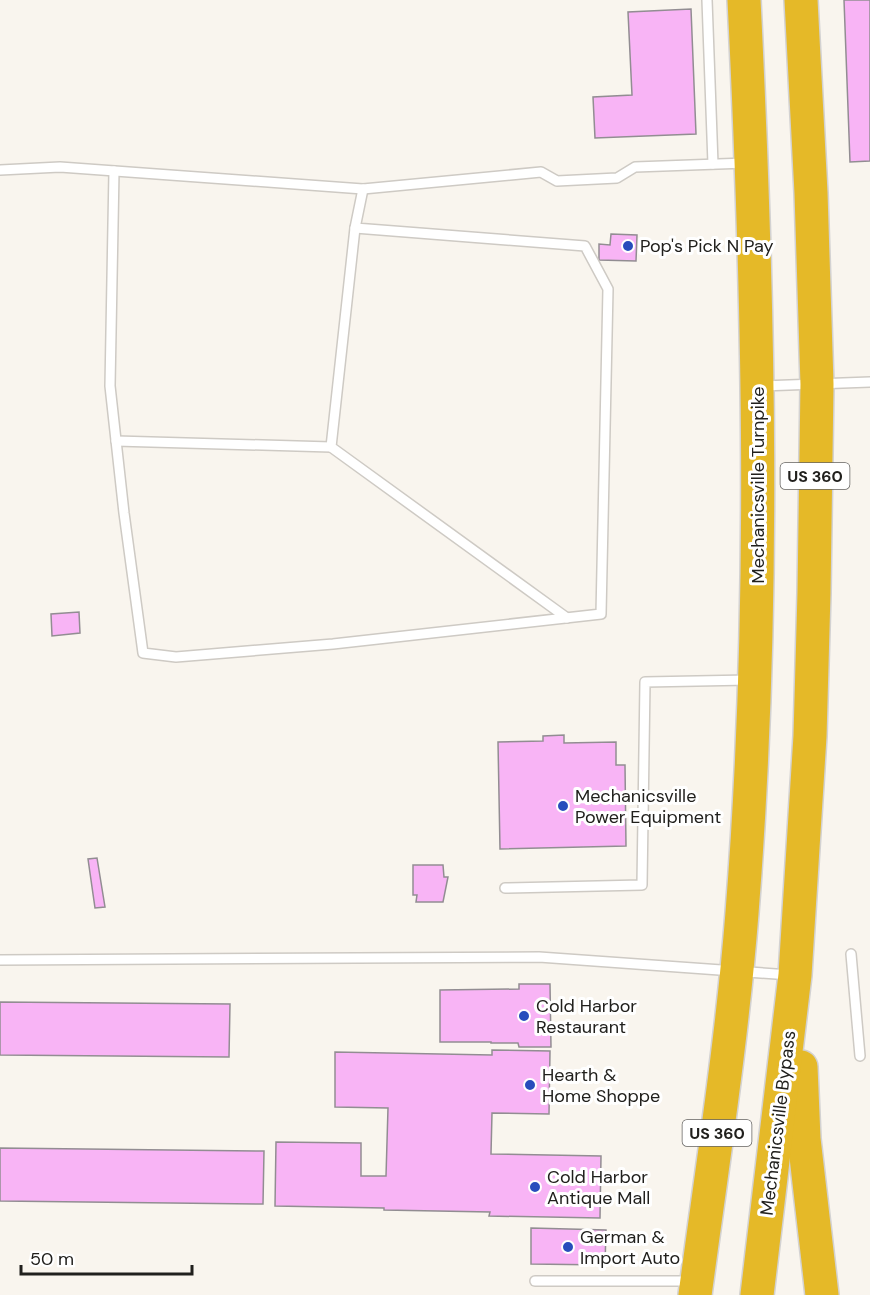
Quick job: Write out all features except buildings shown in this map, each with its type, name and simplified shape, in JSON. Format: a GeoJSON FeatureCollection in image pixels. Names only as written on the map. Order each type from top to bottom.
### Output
{"type":"FeatureCollection","features":[{"type":"Feature","properties":{"kind":"highway","name":"Mechanicsville Turnpike"},"geometry":{"type":"LineString","coordinates":[[737,970],[752,753],[758,556],[758,387],[752,163],[744,0]]}},
{"type":"Feature","properties":{"kind":"highway","name":"US 360"},"geometry":{"type":"LineString","coordinates":[[796,963],[810,724],[817,384],[811,193],[801,0]]}},
{"type":"Feature","properties":{"kind":"highway","name":"Mechanicsville Bypass"},"geometry":{"type":"LineString","coordinates":[[757,1295],[796,963]]}},
{"type":"Feature","properties":{"kind":"highway"},"geometry":{"type":"LineString","coordinates":[[796,963],[804,1139],[822,1295]]}},
{"type":"Feature","properties":{"kind":"highway","name":"US 360"},"geometry":{"type":"LineString","coordinates":[[696,1288],[737,970]]}},
{"type":"Feature","properties":{"kind":"lane"},"geometry":{"type":"LineString","coordinates":[[707,0],[713,164]]}},
{"type":"Feature","properties":{"kind":"lane"},"geometry":{"type":"LineString","coordinates":[[0,170],[60,167],[363,189],[541,172],[557,181],[617,178],[635,167],[752,163]]}},
{"type":"Feature","properties":{"kind":"lane"},"geometry":{"type":"LineString","coordinates":[[114,171],[110,386],[143,653],[176,657],[333,644],[601,614],[608,289],[585,246],[355,228]]}},
{"type":"Feature","properties":{"kind":"lane"},"geometry":{"type":"LineString","coordinates":[[331,447],[355,228],[363,189]]}},
{"type":"Feature","properties":{"kind":"lane"},"geometry":{"type":"LineString","coordinates":[[758,387],[870,382]]}},
{"type":"Feature","properties":{"kind":"lane"},"geometry":{"type":"LineString","coordinates":[[116,441],[331,447],[567,618]]}},
{"type":"Feature","properties":{"kind":"lane"},"geometry":{"type":"LineString","coordinates":[[505,888],[642,885],[645,682],[754,680]]}},
{"type":"Feature","properties":{"kind":"lane"},"geometry":{"type":"LineString","coordinates":[[851,954],[860,1056]]}},
{"type":"Feature","properties":{"kind":"lane"},"geometry":{"type":"LineString","coordinates":[[0,960],[539,957],[737,970],[796,963]]}},
{"type":"Feature","properties":{"kind":"lane"},"geometry":{"type":"LineString","coordinates":[[536,1281],[696,1288]]}},
{"type":"Feature","properties":{"kind":"place","name":"Pop's Pick N Pay"},"geometry":{"type":"Point","coordinates":[628,246]}},
{"type":"Feature","properties":{"kind":"place","name":"Mechanicsville Power Equipment"},"geometry":{"type":"Point","coordinates":[563,806]}},
{"type":"Feature","properties":{"kind":"place","name":"Cold Harbor Restaurant"},"geometry":{"type":"Point","coordinates":[524,1016]}},
{"type":"Feature","properties":{"kind":"place","name":"Hearth & Home Shoppe"},"geometry":{"type":"Point","coordinates":[530,1085]}},
{"type":"Feature","properties":{"kind":"place","name":"Cold Harbor Antique Mall"},"geometry":{"type":"Point","coordinates":[535,1187]}},
{"type":"Feature","properties":{"kind":"place","name":"German & Import Auto"},"geometry":{"type":"Point","coordinates":[568,1247]}}]}
